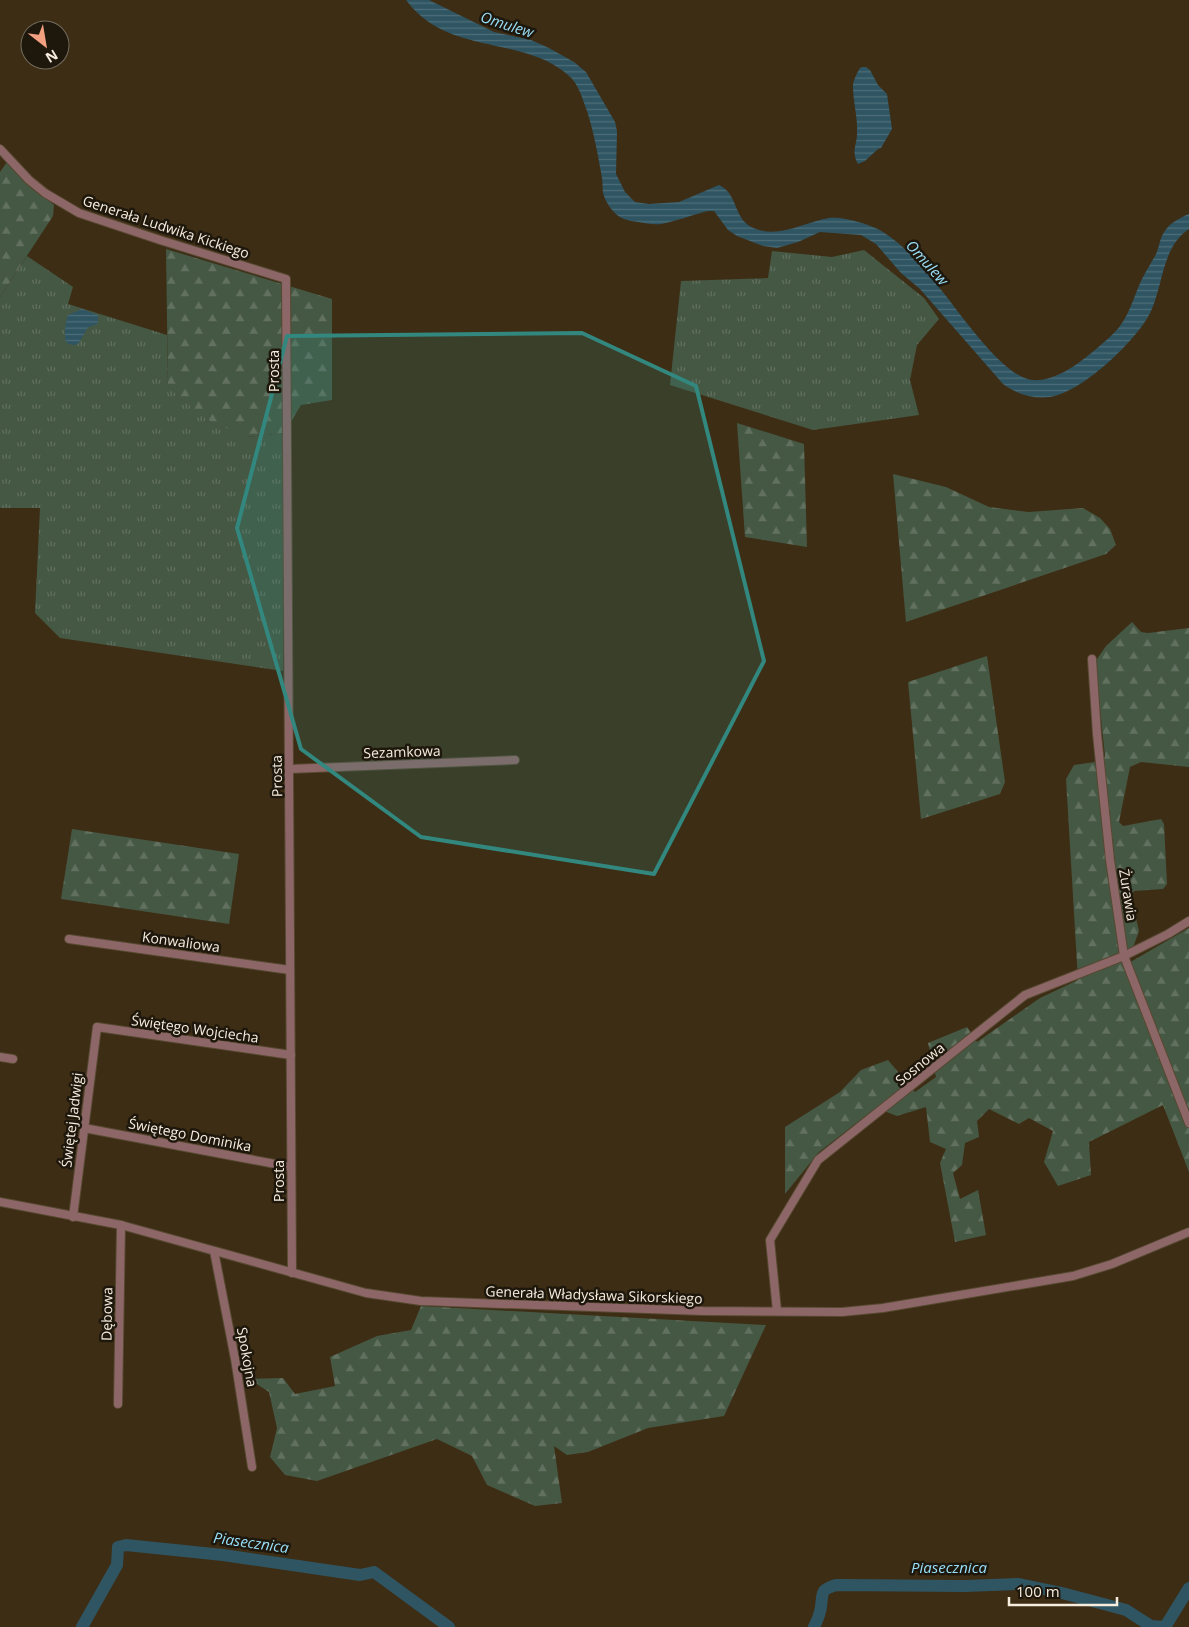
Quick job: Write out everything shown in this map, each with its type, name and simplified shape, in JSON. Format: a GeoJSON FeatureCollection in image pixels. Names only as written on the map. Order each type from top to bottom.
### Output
{"type":"FeatureCollection","features":[{"type":"Feature","properties":{"kind":"street","name":"Generała Ludwika Kickiego"},"geometry":{"type":"LineString","coordinates":[[0,149],[29,180],[45,193],[79,213],[286,279]]}},
{"type":"Feature","properties":{"kind":"street","name":"Prosta"},"geometry":{"type":"LineString","coordinates":[[286,279],[292,1272]]}},
{"type":"Feature","properties":{"kind":"street","name":"Żurawia"},"geometry":{"type":"LineString","coordinates":[[1092,659],[1097,734],[1110,860],[1124,956],[1189,1123]]}},
{"type":"Feature","properties":{"kind":"street","name":"Sezamkowa"},"geometry":{"type":"LineString","coordinates":[[289,770],[515,760]]}},
{"type":"Feature","properties":{"kind":"street","name":"Sosnowa"},"geometry":{"type":"LineString","coordinates":[[777,1311],[770,1240],[818,1160],[1025,995],[1124,956],[1168,934],[1189,920]]}},
{"type":"Feature","properties":{"kind":"street","name":"Konwaliowa"},"geometry":{"type":"LineString","coordinates":[[69,939],[290,970]]}},
{"type":"Feature","properties":{"kind":"street","name":"Świętego Wojciecha"},"geometry":{"type":"LineString","coordinates":[[97,1028],[291,1055]]}},
{"type":"Feature","properties":{"kind":"street","name":"Świętej Jadwigi"},"geometry":{"type":"LineString","coordinates":[[73,1217],[97,1028]]}},
{"type":"Feature","properties":{"kind":"street"},"geometry":{"type":"LineString","coordinates":[[0,1057],[13,1059]]}},
{"type":"Feature","properties":{"kind":"street","name":"Świętego Dominika"},"geometry":{"type":"LineString","coordinates":[[84,1128],[291,1167]]}},
{"type":"Feature","properties":{"kind":"street","name":"Generała Władysława Sikorskiego"},"geometry":{"type":"LineString","coordinates":[[0,1202],[120,1225],[366,1293],[421,1301],[694,1310],[842,1312],[883,1308],[1073,1276],[1112,1264],[1189,1232]]}},
{"type":"Feature","properties":{"kind":"street","name":"Dębowa"},"geometry":{"type":"LineString","coordinates":[[118,1404],[120,1225]]}},
{"type":"Feature","properties":{"kind":"street","name":"Spokojna"},"geometry":{"type":"LineString","coordinates":[[214,1251],[235,1359],[252,1467]]}},
{"type":"Feature","properties":{"kind":"highlighted area"},"geometry":{"type":"Polygon","coordinates":[[[582,333],[696,386],[764,661],[654,874],[421,837],[301,749],[237,528],[287,336],[582,333]]]}},
{"type":"Feature","properties":{"kind":"green space"},"geometry":{"type":"Polygon","coordinates":[[[7,162],[54,205],[53,216],[0,297],[0,172],[7,162]]]}},
{"type":"Feature","properties":{"kind":"green space"},"geometry":{"type":"Polygon","coordinates":[[[166,249],[332,299],[332,400],[301,405],[284,433],[247,437],[206,419],[168,387],[166,249]]]}},
{"type":"Feature","properties":{"kind":"green space"},"geometry":{"type":"Polygon","coordinates":[[[864,250],[924,298],[939,319],[917,345],[910,380],[919,415],[813,430],[670,385],[681,281],[768,278],[772,251],[832,257],[864,250]]]}},
{"type":"Feature","properties":{"kind":"green space"},"geometry":{"type":"Polygon","coordinates":[[[27,256],[73,287],[68,304],[167,335],[168,387],[247,437],[284,433],[283,671],[60,638],[35,613],[40,508],[0,508],[0,297],[27,256]]]}},
{"type":"Feature","properties":{"kind":"green space"},"geometry":{"type":"Polygon","coordinates":[[[737,423],[804,444],[807,547],[745,537],[737,423]]]}},
{"type":"Feature","properties":{"kind":"green space"},"geometry":{"type":"Polygon","coordinates":[[[893,474],[946,487],[989,507],[1029,512],[1083,508],[1100,518],[1110,529],[1116,545],[1106,554],[906,622],[893,474]]]}},
{"type":"Feature","properties":{"kind":"green space"},"geometry":{"type":"Polygon","coordinates":[[[1132,622],[1141,632],[1148,633],[1189,628],[1189,767],[1141,762],[1130,767],[1119,822],[1123,826],[1161,819],[1164,824],[1167,884],[1163,889],[1134,891],[1131,897],[1139,931],[1127,964],[1189,928],[1189,1172],[1163,1105],[1089,1142],[1091,1175],[1058,1186],[1044,1162],[1053,1131],[1029,1118],[1019,1124],[989,1109],[977,1121],[979,1137],[965,1143],[962,1165],[953,1173],[960,1199],[978,1190],[986,1235],[955,1242],[940,1163],[946,1149],[930,1142],[926,1107],[897,1116],[876,1108],[819,1152],[785,1194],[785,1127],[840,1092],[861,1070],[888,1060],[915,1092],[936,1077],[928,1043],[967,1027],[977,1042],[1040,998],[1078,980],[1066,779],[1074,765],[1102,761],[1105,756],[1095,662],[1106,646],[1132,622]]]}},
{"type":"Feature","properties":{"kind":"green space"},"geometry":{"type":"Polygon","coordinates":[[[987,656],[1005,782],[1000,794],[921,819],[908,682],[987,656]]]}},
{"type":"Feature","properties":{"kind":"green space"},"geometry":{"type":"Polygon","coordinates":[[[72,829],[239,854],[229,924],[61,899],[72,829]]]}},
{"type":"Feature","properties":{"kind":"green space"},"geometry":{"type":"Polygon","coordinates":[[[421,1306],[766,1325],[724,1416],[648,1428],[588,1452],[567,1455],[554,1446],[562,1503],[535,1506],[487,1485],[472,1456],[437,1439],[317,1481],[285,1475],[270,1457],[277,1428],[269,1392],[249,1379],[283,1378],[295,1394],[335,1386],[330,1357],[377,1336],[411,1330],[421,1306]]]}},
{"type":"Feature","properties":{"kind":"water"},"geometry":{"type":"Polygon","coordinates":[[[406,0],[429,0],[494,32],[531,40],[574,62],[586,72],[615,122],[617,131],[616,174],[625,192],[635,202],[649,204],[679,202],[719,185],[726,189],[743,220],[756,229],[774,232],[783,231],[829,218],[842,218],[878,229],[900,244],[915,259],[983,343],[1008,368],[1032,380],[1049,378],[1066,371],[1113,334],[1128,313],[1165,230],[1181,217],[1189,214],[1189,229],[1173,247],[1148,317],[1141,328],[1118,353],[1091,377],[1063,393],[1050,397],[1025,395],[1003,384],[920,289],[901,273],[876,244],[861,235],[820,232],[798,242],[777,248],[763,246],[737,236],[728,230],[714,211],[658,224],[631,221],[619,216],[610,207],[604,196],[594,136],[580,92],[572,79],[550,63],[529,54],[463,38],[442,30],[423,18],[406,0]]]}},
{"type":"Feature","properties":{"kind":"water"},"geometry":{"type":"Polygon","coordinates":[[[862,67],[870,70],[878,85],[887,94],[892,129],[881,148],[865,161],[858,164],[855,151],[857,127],[853,86],[856,75],[862,67]]]}},
{"type":"Feature","properties":{"kind":"water"},"geometry":{"type":"Polygon","coordinates":[[[82,309],[98,315],[98,323],[88,328],[79,342],[74,345],[66,342],[65,335],[68,315],[82,309]]]}},
{"type":"Feature","properties":{"kind":"waterway","name":"Piasecznica"},"geometry":{"type":"LineString","coordinates":[[82,1627],[117,1565],[118,1547],[126,1545],[223,1555],[360,1575],[374,1572],[449,1627]]}},
{"type":"Feature","properties":{"kind":"waterway","name":"Piasecznica"},"geometry":{"type":"LineString","coordinates":[[814,1627],[820,1612],[823,1592],[827,1588],[836,1585],[965,1586],[1019,1584],[1126,1610],[1151,1626],[1165,1627],[1189,1588]]}},
{"type":"Feature","properties":{"kind":"water label","name":"Omulew"},"geometry":{"type":"Point","coordinates":[507,25]}},
{"type":"Feature","properties":{"kind":"water label","name":"Omulew"},"geometry":{"type":"Point","coordinates":[927,263]}}]}
